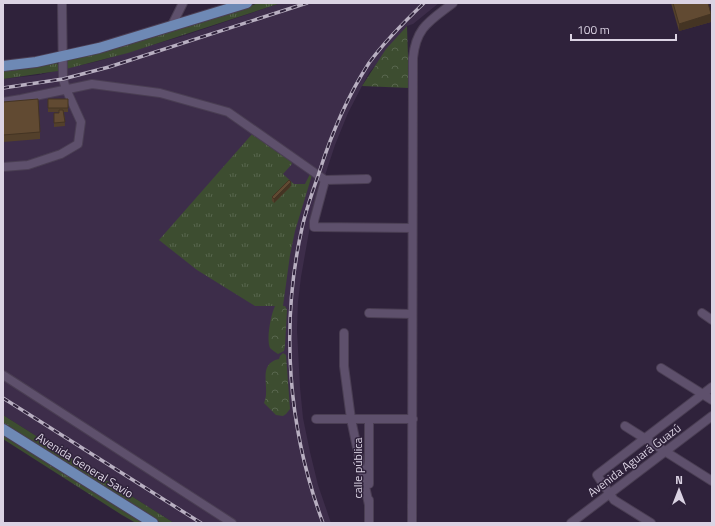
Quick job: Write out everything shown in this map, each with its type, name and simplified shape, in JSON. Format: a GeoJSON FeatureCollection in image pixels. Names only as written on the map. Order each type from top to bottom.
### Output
{"type":"FeatureCollection","features":[{"type":"Feature","properties":{"kind":"main road"},"geometry":{"type":"LineString","coordinates":[[3,66],[36,62],[98,48],[247,3]]}},
{"type":"Feature","properties":{"kind":"main road","name":"Avenida General Savio"},"geometry":{"type":"LineString","coordinates":[[3,429],[153,523]]}},
{"type":"Feature","properties":{"kind":"street"},"geometry":{"type":"LineString","coordinates":[[3,167],[28,165],[61,154],[78,144],[81,122],[66,90],[63,78],[62,3]]}},
{"type":"Feature","properties":{"kind":"street"},"geometry":{"type":"LineString","coordinates":[[170,27],[183,3]]}},
{"type":"Feature","properties":{"kind":"street"},"geometry":{"type":"LineString","coordinates":[[412,523],[413,58],[416,38],[425,25],[453,3]]}},
{"type":"Feature","properties":{"kind":"street"},"geometry":{"type":"LineString","coordinates":[[3,102],[92,84],[160,93],[225,110],[325,180],[367,179]]}},
{"type":"Feature","properties":{"kind":"street"},"geometry":{"type":"LineString","coordinates":[[325,180],[314,221],[314,227],[412,228]]}},
{"type":"Feature","properties":{"kind":"street"},"geometry":{"type":"LineString","coordinates":[[369,313],[412,314]]}},
{"type":"Feature","properties":{"kind":"street"},"geometry":{"type":"LineString","coordinates":[[702,313],[712,320]]}},
{"type":"Feature","properties":{"kind":"street","name":"calle pública"},"geometry":{"type":"LineString","coordinates":[[344,333],[345,375],[351,419],[369,505]]}},
{"type":"Feature","properties":{"kind":"street"},"geometry":{"type":"LineString","coordinates":[[661,368],[712,400]]}},
{"type":"Feature","properties":{"kind":"street"},"geometry":{"type":"LineString","coordinates":[[3,375],[232,523]]}},
{"type":"Feature","properties":{"kind":"street","name":"Avenida Aguará Guazú"},"geometry":{"type":"LineString","coordinates":[[610,494],[597,475],[712,387]]}},
{"type":"Feature","properties":{"kind":"street","name":"Avenida Aguará Guazú"},"geometry":{"type":"LineString","coordinates":[[571,523],[712,416]]}},
{"type":"Feature","properties":{"kind":"street"},"geometry":{"type":"LineString","coordinates":[[316,419],[413,419]]}},
{"type":"Feature","properties":{"kind":"street","name":"calle pública"},"geometry":{"type":"LineString","coordinates":[[369,419],[369,505]]}},
{"type":"Feature","properties":{"kind":"street"},"geometry":{"type":"LineString","coordinates":[[625,426],[712,481]]}},
{"type":"Feature","properties":{"kind":"street"},"geometry":{"type":"LineString","coordinates":[[610,494],[614,500],[651,523]]}},
{"type":"Feature","properties":{"kind":"street"},"geometry":{"type":"LineString","coordinates":[[368,523],[369,505]]}},
{"type":"Feature","properties":{"kind":"shaded area"},"geometry":{"type":"Polygon","coordinates":[[[281,3],[439,3],[413,24],[407,26],[369,73],[348,113],[335,145],[310,226],[298,302],[297,330],[300,387],[303,418],[310,452],[318,485],[331,523],[174,523],[3,415],[3,79],[38,75],[99,61],[186,35],[281,3]]]}},
{"type":"Feature","properties":{"kind":"green space"},"geometry":{"type":"Polygon","coordinates":[[[259,3],[281,3],[128,53],[66,69],[65,60],[127,45],[259,3]]]}},
{"type":"Feature","properties":{"kind":"green space"},"geometry":{"type":"Polygon","coordinates":[[[407,26],[409,88],[362,86],[386,49],[407,26]]]}},
{"type":"Feature","properties":{"kind":"green space"},"geometry":{"type":"Polygon","coordinates":[[[56,62],[59,66],[58,71],[3,79],[3,70],[56,62]]]}},
{"type":"Feature","properties":{"kind":"green space"},"geometry":{"type":"Polygon","coordinates":[[[253,133],[290,159],[292,164],[283,174],[294,184],[305,184],[310,174],[312,175],[295,231],[283,306],[255,306],[197,270],[159,240],[253,133]]]}},
{"type":"Feature","properties":{"kind":"green space"},"geometry":{"type":"Polygon","coordinates":[[[275,306],[285,306],[287,310],[284,351],[278,354],[270,348],[269,344],[271,320],[275,306]]]}},
{"type":"Feature","properties":{"kind":"green space"},"geometry":{"type":"Polygon","coordinates":[[[283,353],[286,355],[290,409],[283,416],[276,415],[264,403],[266,395],[267,368],[273,361],[279,359],[283,353]]]}},
{"type":"Feature","properties":{"kind":"green space"},"geometry":{"type":"Polygon","coordinates":[[[3,415],[174,523],[161,523],[3,423],[3,415]]]}},
{"type":"Feature","properties":{"kind":"green space"},"geometry":{"type":"Polygon","coordinates":[[[3,434],[145,523],[136,523],[122,515],[3,439],[3,434]]]}},
{"type":"Feature","properties":{"kind":"building"},"geometry":{"type":"Polygon","coordinates":[[[673,3],[708,3],[711,14],[679,24],[673,3]]]}},
{"type":"Feature","properties":{"kind":"building"},"geometry":{"type":"Polygon","coordinates":[[[38,99],[40,132],[3,135],[3,102],[38,99]]]}},
{"type":"Feature","properties":{"kind":"building"},"geometry":{"type":"Polygon","coordinates":[[[48,99],[68,99],[68,108],[48,108],[48,99]]]}},
{"type":"Feature","properties":{"kind":"building"},"geometry":{"type":"Polygon","coordinates":[[[59,110],[63,110],[65,122],[54,123],[54,113],[59,113],[59,110]]]}},
{"type":"Feature","properties":{"kind":"building"},"geometry":{"type":"Polygon","coordinates":[[[289,180],[291,182],[274,199],[272,197],[289,180]]]}},
{"type":"Feature","properties":{"kind":"railway"},"geometry":{"type":"LineString","coordinates":[[3,88],[63,79],[109,67],[307,3]]}},
{"type":"Feature","properties":{"kind":"railway"},"geometry":{"type":"LineString","coordinates":[[323,523],[311,487],[302,451],[295,414],[291,377],[291,302],[295,265],[302,228],[310,200],[340,116],[361,76],[382,47],[424,3]]}},
{"type":"Feature","properties":{"kind":"railway"},"geometry":{"type":"LineString","coordinates":[[3,398],[201,523]]}}]}
